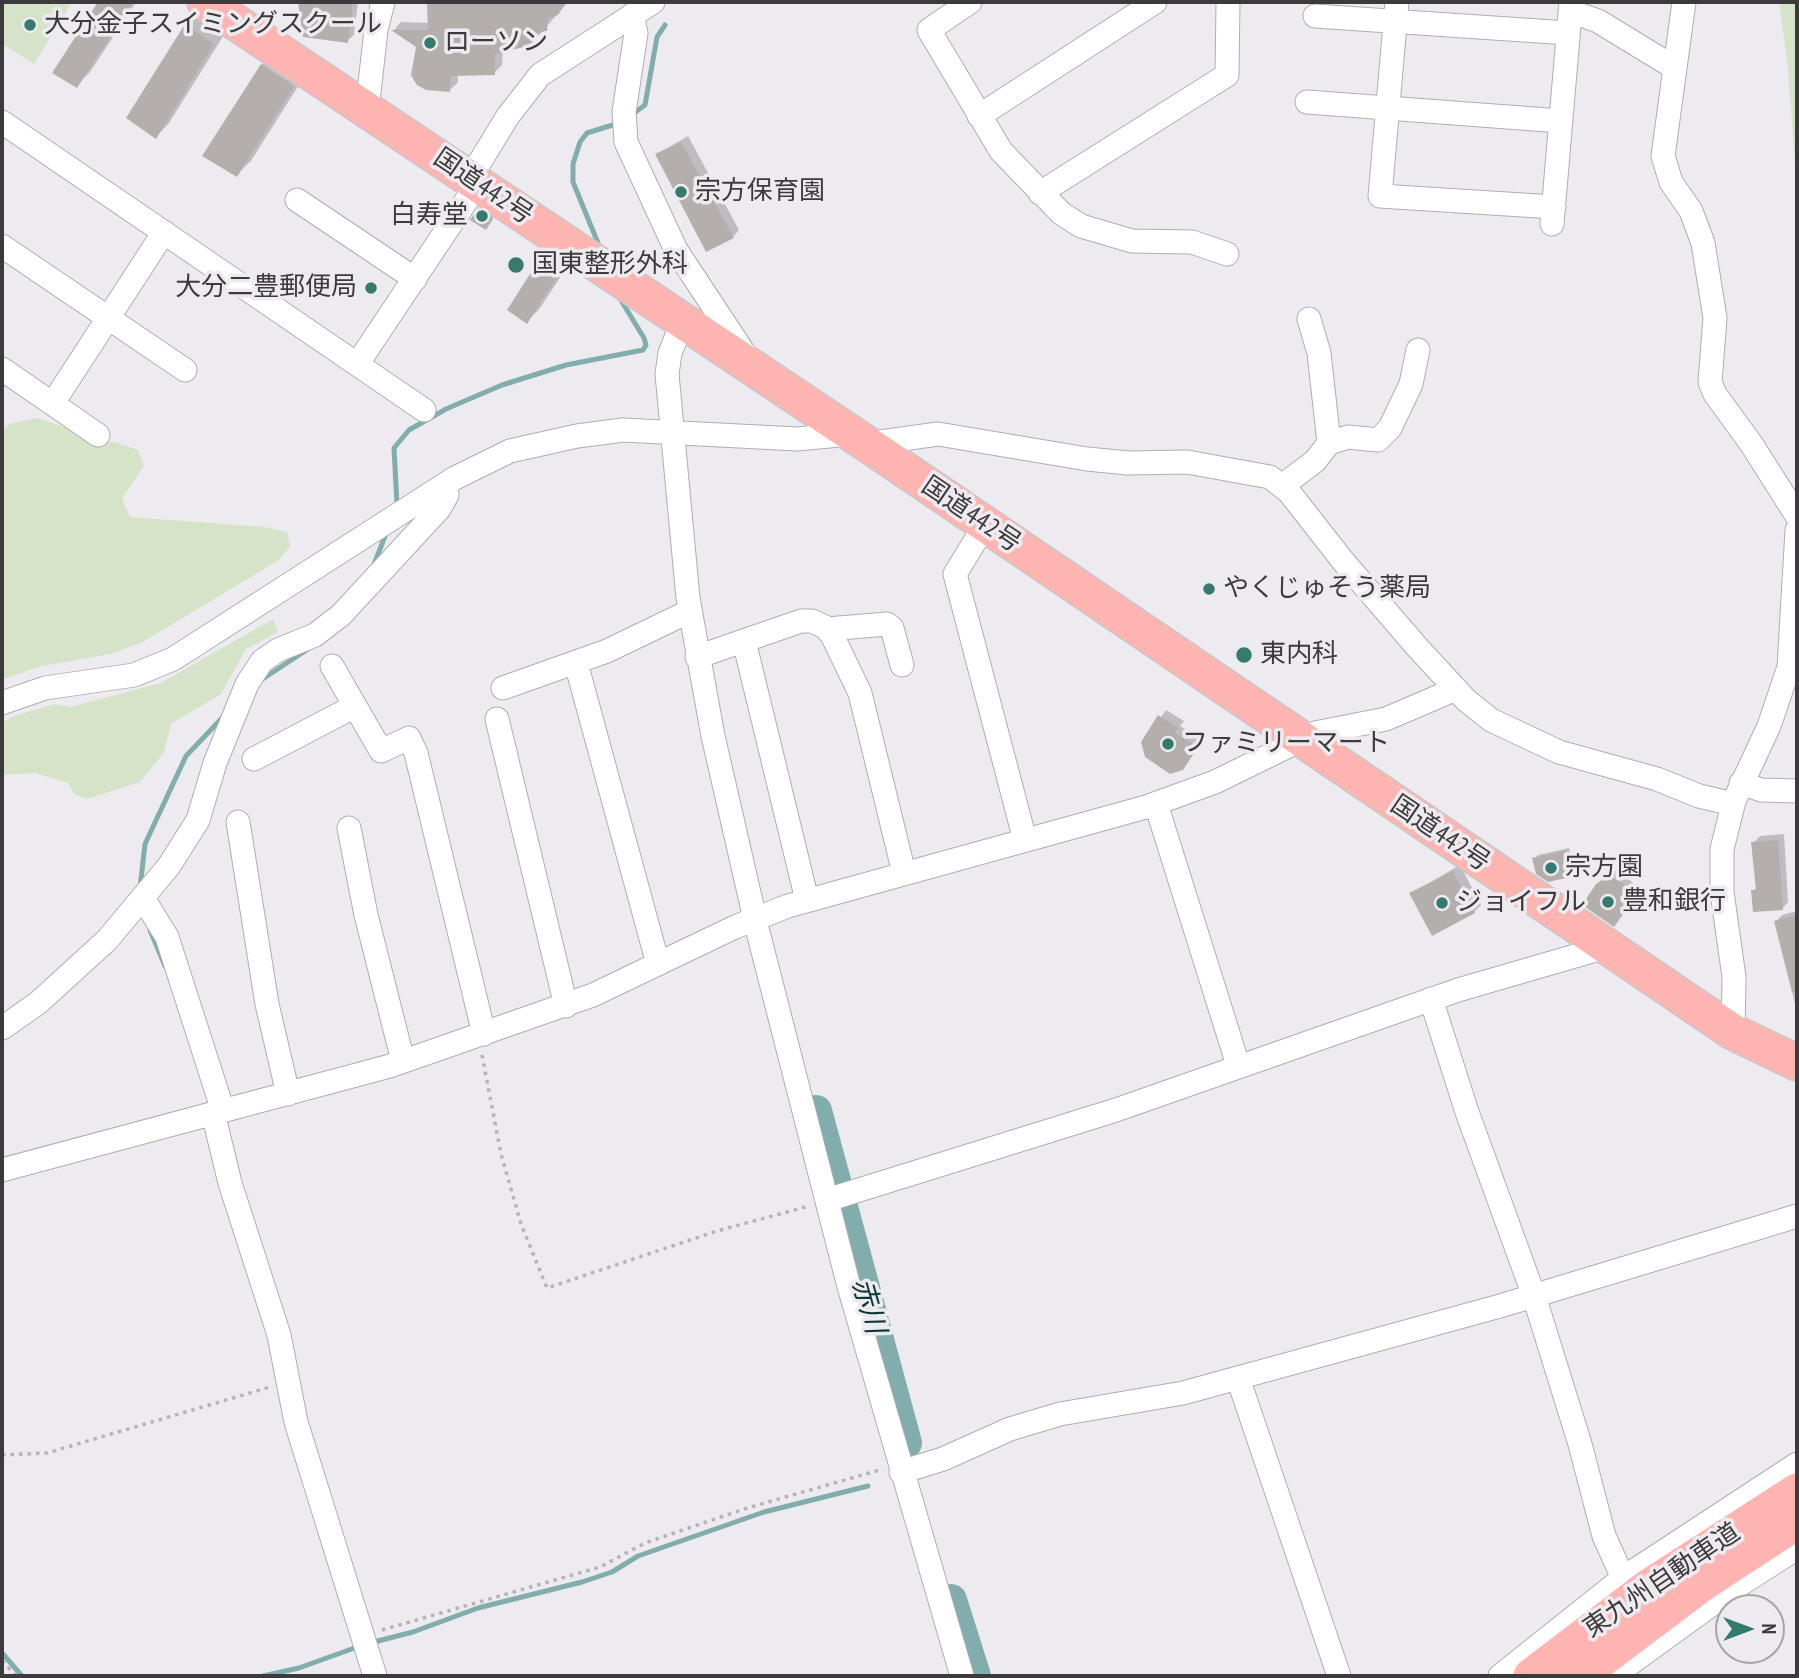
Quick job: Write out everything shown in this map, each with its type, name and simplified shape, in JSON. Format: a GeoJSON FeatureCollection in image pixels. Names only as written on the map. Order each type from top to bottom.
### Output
{"type":"FeatureCollection","features":[{"type":"Feature","properties":{"kind":"highway","name":"国道442号"},"geometry":{"type":"LineString","coordinates":[[205,2],[683,321],[1733,1032],[1797,1087]]}},
{"type":"Feature","properties":{"kind":"highway","name":"国道442号"},"geometry":{"type":"LineString","coordinates":[[1733,1032],[1797,1063]]}},
{"type":"Feature","properties":{"kind":"highway","name":"東九州自動車道"},"geometry":{"type":"LineString","coordinates":[[1531,1676],[1648,1587],[1797,1492]]}},
{"type":"Feature","properties":{"kind":"highway","name":"東九州自動車道"},"geometry":{"type":"LineString","coordinates":[[1580,1676],[1702,1584],[1797,1522]]}},
{"type":"Feature","properties":{"kind":"street"},"geometry":{"type":"LineString","coordinates":[[368,110],[376,30],[383,2]]}},
{"type":"Feature","properties":{"kind":"street"},"geometry":{"type":"LineString","coordinates":[[358,363],[415,278],[474,181],[508,116],[540,75],[653,2]]}},
{"type":"Feature","properties":{"kind":"street"},"geometry":{"type":"LineString","coordinates":[[969,2],[929,30],[1008,160],[1040,193],[1061,213],[1082,226],[1132,241],[1192,242],[1227,254]]}},
{"type":"Feature","properties":{"kind":"street"},"geometry":{"type":"LineString","coordinates":[[979,116],[1155,2]]}},
{"type":"Feature","properties":{"kind":"street"},"geometry":{"type":"LineString","coordinates":[[1040,193],[1227,75],[1228,2]]}},
{"type":"Feature","properties":{"kind":"street"},"geometry":{"type":"LineString","coordinates":[[1684,2],[1663,156],[1671,182],[1691,211],[1703,243],[1715,318],[1710,376],[1712,388],[1797,516]]}},
{"type":"Feature","properties":{"kind":"street"},"geometry":{"type":"LineString","coordinates":[[1315,16],[1396,12],[1570,15],[1598,21],[1675,68]]}},
{"type":"Feature","properties":{"kind":"street"},"geometry":{"type":"LineString","coordinates":[[1396,12],[1380,196],[1553,216],[1570,15]]}},
{"type":"Feature","properties":{"kind":"street"},"geometry":{"type":"LineString","coordinates":[[632,15],[636,33],[624,112],[626,142],[676,250],[758,372]]}},
{"type":"Feature","properties":{"kind":"street"},"geometry":{"type":"LineString","coordinates":[[1307,102],[1561,121]]}},
{"type":"Feature","properties":{"kind":"street"},"geometry":{"type":"LineString","coordinates":[[2,122],[424,410]]}},
{"type":"Feature","properties":{"kind":"street"},"geometry":{"type":"LineString","coordinates":[[297,200],[415,278]]}},
{"type":"Feature","properties":{"kind":"street"},"geometry":{"type":"LineString","coordinates":[[53,403],[164,232]]}},
{"type":"Feature","properties":{"kind":"street"},"geometry":{"type":"LineString","coordinates":[[2,246],[185,370]]}},
{"type":"Feature","properties":{"kind":"street"},"geometry":{"type":"LineString","coordinates":[[1309,319],[1319,353],[1329,443]]}},
{"type":"Feature","properties":{"kind":"street"},"geometry":{"type":"LineString","coordinates":[[683,321],[667,363],[690,611],[697,657],[755,918],[827,1200],[900,1468],[962,1676]]}},
{"type":"Feature","properties":{"kind":"street"},"geometry":{"type":"LineString","coordinates":[[1282,486],[1315,461],[1329,443],[1348,437],[1378,440],[1390,428],[1411,384],[1418,350]]}},
{"type":"Feature","properties":{"kind":"street"},"geometry":{"type":"LineString","coordinates":[[2,369],[98,435]]}},
{"type":"Feature","properties":{"kind":"street"},"geometry":{"type":"LineString","coordinates":[[2,703],[45,688],[134,675],[173,659],[443,486],[485,461],[526,447],[605,432],[672,432],[797,439],[946,435],[1087,459],[1128,463],[1199,463],[1257,474],[1282,486],[1357,579],[1455,689],[1491,720],[1529,740],[1587,760],[1666,782],[1699,796],[1761,790],[1797,791]]}},
{"type":"Feature","properties":{"kind":"street"},"geometry":{"type":"LineString","coordinates":[[2,1028],[62,982],[118,929],[175,856],[198,820],[211,774],[254,671],[271,654],[315,635],[341,615],[439,509],[447,495],[443,486]]}},
{"type":"Feature","properties":{"kind":"street"},"geometry":{"type":"LineString","coordinates":[[985,525],[955,574],[1024,840]]}},
{"type":"Feature","properties":{"kind":"street"},"geometry":{"type":"LineString","coordinates":[[1733,1032],[1734,977],[1721,877],[1724,837],[1737,793],[1790,693],[1797,530]]}},
{"type":"Feature","properties":{"kind":"street"},"geometry":{"type":"LineString","coordinates":[[503,688],[576,663],[690,611]]}},
{"type":"Feature","properties":{"kind":"street"},"geometry":{"type":"LineString","coordinates":[[697,657],[801,621],[820,623],[827,629],[860,693],[904,873]]}},
{"type":"Feature","properties":{"kind":"street"},"geometry":{"type":"LineString","coordinates":[[827,629],[887,624],[892,628],[902,665]]}},
{"type":"Feature","properties":{"kind":"street"},"geometry":{"type":"LineString","coordinates":[[744,641],[807,900]]}},
{"type":"Feature","properties":{"kind":"street"},"geometry":{"type":"LineString","coordinates":[[576,663],[657,964]]}},
{"type":"Feature","properties":{"kind":"street"},"geometry":{"type":"LineString","coordinates":[[332,666],[381,751],[409,738],[416,753],[480,1035]]}},
{"type":"Feature","properties":{"kind":"street"},"geometry":{"type":"LineString","coordinates":[[2,1170],[403,1061],[566,1006],[755,918],[807,900],[1156,804],[1215,782],[1301,739],[1386,719],[1455,689]]}},
{"type":"Feature","properties":{"kind":"street"},"geometry":{"type":"LineString","coordinates":[[254,759],[355,706]]}},
{"type":"Feature","properties":{"kind":"street"},"geometry":{"type":"LineString","coordinates":[[497,719],[566,1006]]}},
{"type":"Feature","properties":{"kind":"street"},"geometry":{"type":"LineString","coordinates":[[1156,804],[1238,1065]]}},
{"type":"Feature","properties":{"kind":"street"},"geometry":{"type":"LineString","coordinates":[[238,822],[267,1004],[288,1094]]}},
{"type":"Feature","properties":{"kind":"street"},"geometry":{"type":"LineString","coordinates":[[349,828],[366,915],[403,1061]]}},
{"type":"Feature","properties":{"kind":"street"},"geometry":{"type":"LineString","coordinates":[[143,898],[167,937],[218,1112],[230,1183],[279,1335],[296,1422],[375,1676]]}},
{"type":"Feature","properties":{"kind":"street"},"geometry":{"type":"LineString","coordinates":[[827,1200],[1116,1110],[1431,999],[1606,947]]}},
{"type":"Feature","properties":{"kind":"street"},"geometry":{"type":"LineString","coordinates":[[1431,999],[1471,1124],[1534,1296],[1580,1444],[1604,1536],[1623,1578]]}},
{"type":"Feature","properties":{"kind":"street"},"geometry":{"type":"LineString","coordinates":[[900,1468],[943,1459],[1010,1429],[1060,1413],[1183,1392],[1238,1378],[1534,1296],[1797,1216]]}},
{"type":"Feature","properties":{"kind":"street"},"geometry":{"type":"LineString","coordinates":[[1238,1378],[1339,1676]]}},
{"type":"Feature","properties":{"kind":"street"},"geometry":{"type":"LineString","coordinates":[[1500,1676],[1623,1578],[1797,1464]]}},
{"type":"Feature","properties":{"kind":"street"},"geometry":{"type":"LineString","coordinates":[[1613,1676],[1642,1667],[1733,1589],[1797,1548]]}},
{"type":"Feature","properties":{"kind":"path"},"geometry":{"type":"LineString","coordinates":[[480,1035],[501,1154],[521,1224],[547,1288],[716,1231],[777,1217],[827,1200]]}},
{"type":"Feature","properties":{"kind":"path"},"geometry":{"type":"LineString","coordinates":[[2,1455],[47,1452],[288,1382]]}},
{"type":"Feature","properties":{"kind":"path"},"geometry":{"type":"LineString","coordinates":[[362,1634],[425,1620],[468,1604],[600,1567],[645,1543],[744,1509],[900,1468]]}},
{"type":"Feature","properties":{"kind":"path"},"geometry":{"type":"LineString","coordinates":[[2,1661],[16,1676]]}},
{"type":"Feature","properties":{"kind":"green space","name":"大分金子スイミングスクール"},"geometry":{"type":"Polygon","coordinates":[[[5,2],[72,2],[34,64],[2,44],[2,7],[5,2]]]}},
{"type":"Feature","properties":{"kind":"green space"},"geometry":{"type":"Polygon","coordinates":[[[1779,2],[1797,2],[1797,192],[1788,68],[1779,2]]]}},
{"type":"Feature","properties":{"kind":"green space"},"geometry":{"type":"Polygon","coordinates":[[[37,418],[70,429],[84,440],[115,442],[138,450],[144,466],[122,498],[130,517],[265,527],[287,532],[290,546],[279,560],[141,643],[110,654],[38,667],[2,680],[2,431],[9,424],[37,418]]]}},
{"type":"Feature","properties":{"kind":"green space"},"geometry":{"type":"Polygon","coordinates":[[[273,619],[278,632],[246,649],[221,694],[171,724],[164,752],[140,782],[87,799],[75,795],[68,783],[35,773],[2,775],[2,723],[14,716],[55,704],[70,707],[161,683],[273,619]]]}},
{"type":"Feature","properties":{"kind":"building"},"geometry":{"type":"Polygon","coordinates":[[[98,2],[133,2],[77,88],[52,73],[98,2]]]}},
{"type":"Feature","properties":{"kind":"building"},"geometry":{"type":"Polygon","coordinates":[[[298,2],[353,2],[348,43],[303,37],[298,2]]]}},
{"type":"Feature","properties":{"kind":"building"},"geometry":{"type":"Polygon","coordinates":[[[427,2],[566,2],[558,15],[548,18],[547,31],[535,34],[532,45],[495,54],[495,75],[450,76],[450,92],[426,90],[417,85],[411,75],[416,47],[391,30],[428,30],[427,2]]]}},
{"type":"Feature","properties":{"kind":"building"},"geometry":{"type":"Polygon","coordinates":[[[185,24],[214,44],[156,139],[126,118],[185,24]]]}},
{"type":"Feature","properties":{"kind":"building"},"geometry":{"type":"Polygon","coordinates":[[[261,64],[294,86],[237,177],[202,156],[261,64]]]}},
{"type":"Feature","properties":{"kind":"building","name":"宗方保育園"},"geometry":{"type":"Polygon","coordinates":[[[681,142],[734,238],[706,252],[655,154],[681,142]]]}},
{"type":"Feature","properties":{"kind":"building"},"geometry":{"type":"Polygon","coordinates":[[[478,208],[493,219],[486,230],[470,220],[478,208]]]}},
{"type":"Feature","properties":{"kind":"building","name":"国東整形外科"},"geometry":{"type":"Polygon","coordinates":[[[544,252],[564,266],[527,324],[507,310],[544,252]]]}},
{"type":"Feature","properties":{"kind":"building","name":"ファミリーマート"},"geometry":{"type":"Polygon","coordinates":[[[1158,715],[1178,728],[1175,733],[1198,747],[1183,770],[1170,774],[1145,757],[1141,742],[1158,715]]]}},
{"type":"Feature","properties":{"kind":"building"},"geometry":{"type":"Polygon","coordinates":[[[1778,840],[1783,910],[1753,912],[1751,890],[1756,890],[1751,842],[1778,840]]]}},
{"type":"Feature","properties":{"kind":"building","name":"宗方園"},"geometry":{"type":"Polygon","coordinates":[[[1565,851],[1571,877],[1548,882],[1536,874],[1532,858],[1565,851]]]}},
{"type":"Feature","properties":{"kind":"building","name":"ジョイフル"},"geometry":{"type":"Polygon","coordinates":[[[1453,871],[1475,913],[1432,936],[1409,893],[1453,871]]]}},
{"type":"Feature","properties":{"kind":"building","name":"豊和銀行"},"geometry":{"type":"Polygon","coordinates":[[[1609,875],[1629,888],[1635,897],[1614,927],[1582,905],[1596,884],[1609,875]]]}},
{"type":"Feature","properties":{"kind":"building"},"geometry":{"type":"Polygon","coordinates":[[[1797,915],[1797,992],[1792,992],[1774,921],[1797,915]]]}},
{"type":"Feature","properties":{"kind":"waterway"},"geometry":{"type":"LineString","coordinates":[[630,116],[645,105],[657,37],[665,25]]}},
{"type":"Feature","properties":{"kind":"waterway"},"geometry":{"type":"LineString","coordinates":[[600,248],[573,182],[573,164],[580,142],[587,133],[619,123]]}},
{"type":"Feature","properties":{"kind":"waterway"},"geometry":{"type":"LineString","coordinates":[[397,505],[394,448],[409,430],[446,409],[502,385],[566,365],[643,350],[646,345],[644,338],[619,297]]}},
{"type":"Feature","properties":{"kind":"waterway"},"geometry":{"type":"LineString","coordinates":[[373,567],[387,531]]}},
{"type":"Feature","properties":{"kind":"waterway"},"geometry":{"type":"LineString","coordinates":[[261,680],[308,649]]}},
{"type":"Feature","properties":{"kind":"waterway"},"geometry":{"type":"LineString","coordinates":[[140,888],[145,844],[186,756],[224,716]]}},
{"type":"Feature","properties":{"kind":"waterway"},"geometry":{"type":"LineString","coordinates":[[150,930],[165,966]]}},
{"type":"Feature","properties":{"kind":"waterway","name":"赤川"},"geometry":{"type":"LineString","coordinates":[[816,1111],[906,1443]]}},
{"type":"Feature","properties":{"kind":"waterway"},"geometry":{"type":"LineString","coordinates":[[370,1643],[413,1632],[478,1608],[582,1582],[612,1572],[638,1556],[764,1512],[868,1486]]}},
{"type":"Feature","properties":{"kind":"waterway","name":"赤川"},"geometry":{"type":"LineString","coordinates":[[951,1600],[975,1676]]}},
{"type":"Feature","properties":{"kind":"waterway"},"geometry":{"type":"LineString","coordinates":[[263,1676],[299,1668],[360,1646]]}},
{"type":"Feature","properties":{"kind":"waterway"},"geometry":{"type":"LineString","coordinates":[[2,1653],[22,1676]]}},
{"type":"Feature","properties":{"kind":"place","name":"大分金子スイミングスクール"},"geometry":{"type":"Point","coordinates":[30,25]}},
{"type":"Feature","properties":{"kind":"place","name":"ローソン"},"geometry":{"type":"Point","coordinates":[430,43]}},
{"type":"Feature","properties":{"kind":"place","name":"宗方保育園"},"geometry":{"type":"Point","coordinates":[681,192]}},
{"type":"Feature","properties":{"kind":"place","name":"白寿堂"},"geometry":{"type":"Point","coordinates":[482,216]}},
{"type":"Feature","properties":{"kind":"place","name":"国東整形外科"},"geometry":{"type":"Point","coordinates":[516,265]}},
{"type":"Feature","properties":{"kind":"place","name":"大分二豊郵便局"},"geometry":{"type":"Point","coordinates":[371,288]}},
{"type":"Feature","properties":{"kind":"place","name":"やくじゅそう薬局"},"geometry":{"type":"Point","coordinates":[1209,589]}},
{"type":"Feature","properties":{"kind":"place","name":"東内科"},"geometry":{"type":"Point","coordinates":[1244,655]}},
{"type":"Feature","properties":{"kind":"place","name":"ファミリーマート"},"geometry":{"type":"Point","coordinates":[1168,744]}},
{"type":"Feature","properties":{"kind":"place","name":"宗方園"},"geometry":{"type":"Point","coordinates":[1551,868]}},
{"type":"Feature","properties":{"kind":"place","name":"豊和銀行"},"geometry":{"type":"Point","coordinates":[1608,902]}},
{"type":"Feature","properties":{"kind":"place","name":"ジョイフル"},"geometry":{"type":"Point","coordinates":[1442,903]}}]}
